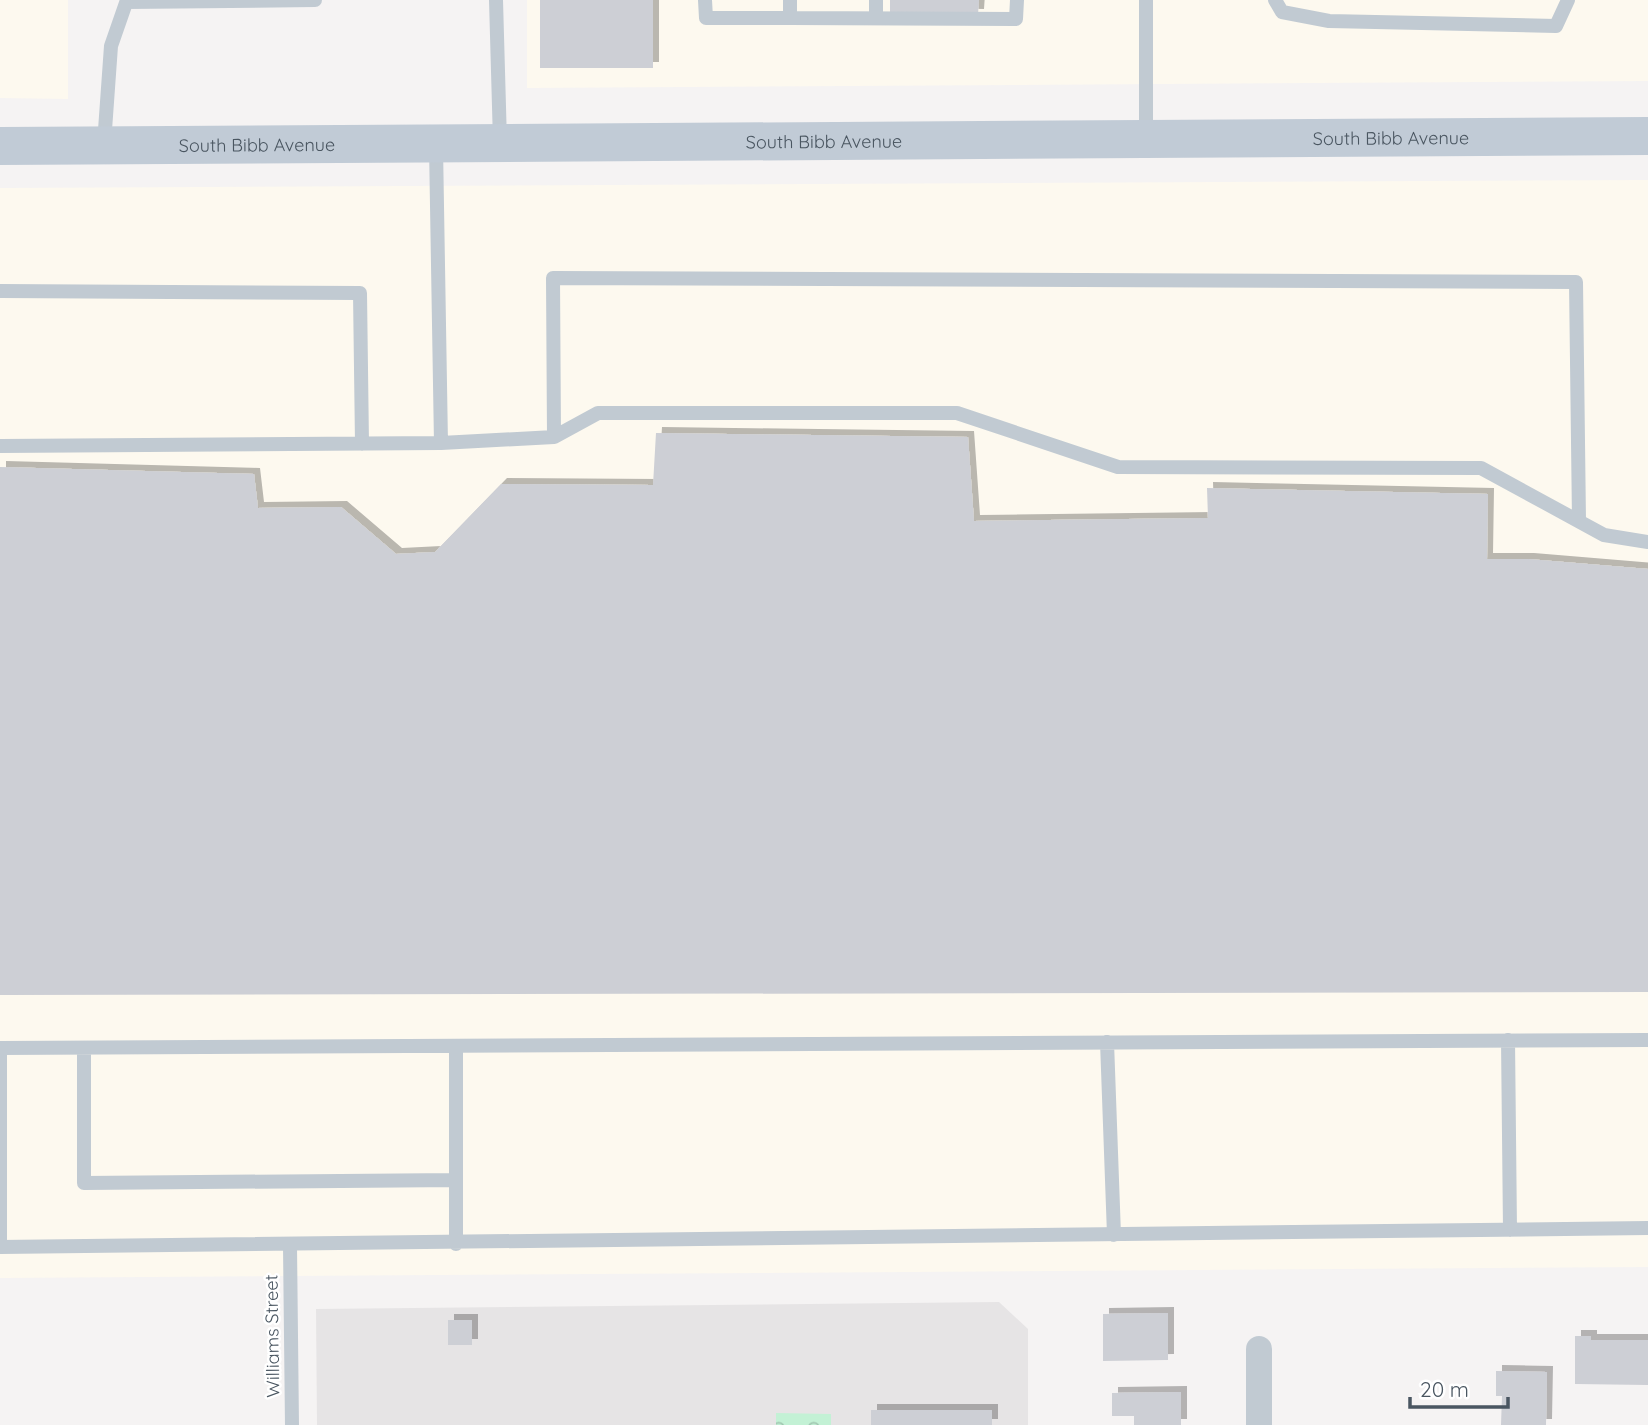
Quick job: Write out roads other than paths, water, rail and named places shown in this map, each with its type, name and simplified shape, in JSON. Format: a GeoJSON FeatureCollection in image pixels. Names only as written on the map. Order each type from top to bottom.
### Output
{"type":"FeatureCollection","features":[{"type":"Feature","properties":{"kind":"main road","name":"South Bibb Avenue"},"geometry":{"type":"LineString","coordinates":[[0,146],[1648,136]]}},
{"type":"Feature","properties":{"kind":"street"},"geometry":{"type":"LineString","coordinates":[[1259,1349],[1259,1425]]}},
{"type":"Feature","properties":{"kind":"lane"},"geometry":{"type":"LineString","coordinates":[[104,145],[111,46],[127,1],[316,0]]}},
{"type":"Feature","properties":{"kind":"lane"},"geometry":{"type":"LineString","coordinates":[[496,0],[500,143]]}},
{"type":"Feature","properties":{"kind":"lane"},"geometry":{"type":"LineString","coordinates":[[705,0],[705,18],[1016,19],[1017,0]]}},
{"type":"Feature","properties":{"kind":"lane"},"geometry":{"type":"LineString","coordinates":[[790,0],[790,18]]}},
{"type":"Feature","properties":{"kind":"lane"},"geometry":{"type":"LineString","coordinates":[[876,0],[876,18]]}},
{"type":"Feature","properties":{"kind":"lane"},"geometry":{"type":"LineString","coordinates":[[1146,0],[1146,140]]}},
{"type":"Feature","properties":{"kind":"lane"},"geometry":{"type":"LineString","coordinates":[[1275,0],[1282,12],[1329,21],[1556,26],[1568,0]]}},
{"type":"Feature","properties":{"kind":"lane"},"geometry":{"type":"LineString","coordinates":[[436,145],[441,443]]}},
{"type":"Feature","properties":{"kind":"lane"},"geometry":{"type":"LineString","coordinates":[[554,437],[553,278],[1576,282],[1579,521]]}},
{"type":"Feature","properties":{"kind":"lane"},"geometry":{"type":"LineString","coordinates":[[0,291],[360,293],[362,444]]}},
{"type":"Feature","properties":{"kind":"lane"},"geometry":{"type":"LineString","coordinates":[[0,446],[441,443],[554,437],[598,413],[957,413],[1118,467],[1480,468],[1604,535],[1648,542]]}},
{"type":"Feature","properties":{"kind":"lane"},"geometry":{"type":"LineString","coordinates":[[1508,1040],[1510,1230]]}},
{"type":"Feature","properties":{"kind":"lane"},"geometry":{"type":"LineString","coordinates":[[1648,1040],[0,1048],[0,1247],[290,1246],[1648,1228]]}},
{"type":"Feature","properties":{"kind":"lane"},"geometry":{"type":"LineString","coordinates":[[1107,1042],[1114,1235]]}},
{"type":"Feature","properties":{"kind":"lane"},"geometry":{"type":"LineString","coordinates":[[456,1046],[456,1244]]}},
{"type":"Feature","properties":{"kind":"lane"},"geometry":{"type":"LineString","coordinates":[[84,1048],[84,1183],[456,1180]]}},
{"type":"Feature","properties":{"kind":"lane","name":"Williams Street"},"geometry":{"type":"LineString","coordinates":[[290,1246],[292,1425]]}}]}
